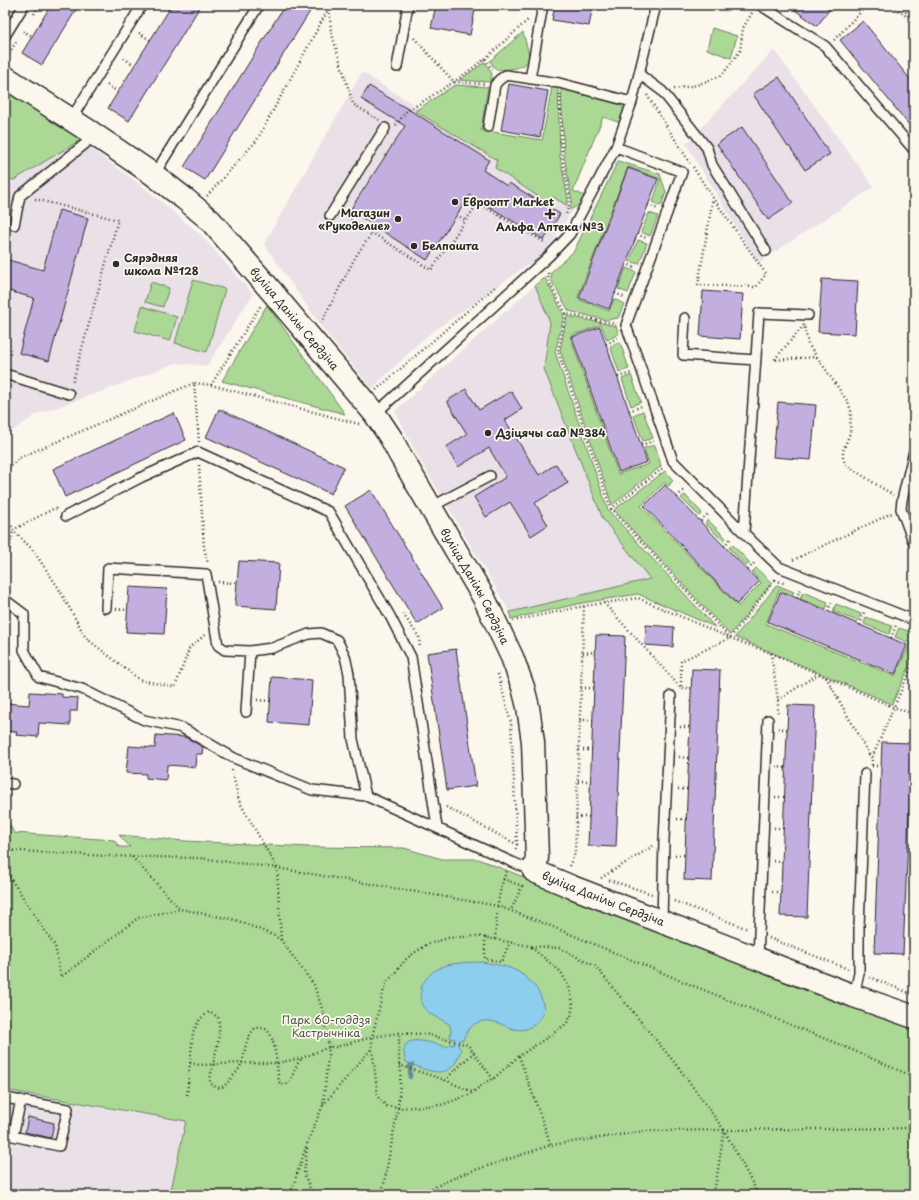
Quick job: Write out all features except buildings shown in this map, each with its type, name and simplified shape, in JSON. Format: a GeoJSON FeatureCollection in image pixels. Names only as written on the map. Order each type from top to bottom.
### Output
{"type":"FeatureCollection","features":[{"type":"Feature","properties":{"kind":"street","name":"вуліца Данілы Сердзіча"},"geometry":{"type":"LineString","coordinates":[[5,77],[154,175],[210,220],[274,294],[391,438],[484,598],[512,657],[523,687],[528,707],[533,742],[536,862],[572,887],[854,996],[914,1017]]}},
{"type":"Feature","properties":{"kind":"lane"},"geometry":{"type":"LineString","coordinates":[[5,36],[24,5]]}},
{"type":"Feature","properties":{"kind":"lane"},"geometry":{"type":"LineString","coordinates":[[71,119],[142,5]]}},
{"type":"Feature","properties":{"kind":"lane"},"geometry":{"type":"LineString","coordinates":[[154,175],[259,5]]}},
{"type":"Feature","properties":{"kind":"lane"},"geometry":{"type":"LineString","coordinates":[[397,67],[408,5]]}},
{"type":"Feature","properties":{"kind":"lane"},"geometry":{"type":"LineString","coordinates":[[530,79],[543,5]]}},
{"type":"Feature","properties":{"kind":"lane"},"geometry":{"type":"LineString","coordinates":[[373,415],[549,256],[570,234],[616,147],[632,102],[656,5]]}},
{"type":"Feature","properties":{"kind":"lane"},"geometry":{"type":"LineString","coordinates":[[757,8],[825,46],[914,150]]}},
{"type":"Feature","properties":{"kind":"lane"},"geometry":{"type":"LineString","coordinates":[[639,74],[662,91],[707,148],[712,164],[766,251]]}},
{"type":"Feature","properties":{"kind":"lane"},"geometry":{"type":"LineString","coordinates":[[488,128],[495,85],[506,75],[559,83],[632,102]]}},
{"type":"Feature","properties":{"kind":"lane"},"geometry":{"type":"LineString","coordinates":[[330,216],[386,126]]}},
{"type":"Feature","properties":{"kind":"lane"},"geometry":{"type":"LineString","coordinates":[[14,225],[20,196],[85,144],[92,133]]}},
{"type":"Feature","properties":{"kind":"lane"},"geometry":{"type":"LineString","coordinates":[[616,147],[682,172],[626,325],[673,461],[779,567],[914,620]]}},
{"type":"Feature","properties":{"kind":"lane"},"geometry":{"type":"LineString","coordinates":[[744,533],[759,313],[808,315]]}},
{"type":"Feature","properties":{"kind":"lane"},"geometry":{"type":"LineString","coordinates":[[685,318],[683,355],[756,360]]}},
{"type":"Feature","properties":{"kind":"lane"},"geometry":{"type":"LineString","coordinates":[[5,374],[69,394]]}},
{"type":"Feature","properties":{"kind":"lane"},"geometry":{"type":"LineString","coordinates":[[914,451],[901,505],[914,544]]}},
{"type":"Feature","properties":{"kind":"lane"},"geometry":{"type":"LineString","coordinates":[[64,513],[198,452],[329,512],[390,616],[411,657],[437,827]]}},
{"type":"Feature","properties":{"kind":"lane"},"geometry":{"type":"LineString","coordinates":[[431,507],[490,476]]}},
{"type":"Feature","properties":{"kind":"lane"},"geometry":{"type":"LineString","coordinates":[[106,608],[108,568],[206,574],[218,645],[225,650],[250,651],[272,648],[309,634],[321,633],[337,640],[345,656],[349,674],[353,738],[366,796]]}},
{"type":"Feature","properties":{"kind":"lane"},"geometry":{"type":"LineString","coordinates":[[5,604],[8,602],[24,614],[24,650],[38,677],[82,690],[144,720],[182,728],[228,755],[312,790],[366,796],[512,862],[536,862]]}},
{"type":"Feature","properties":{"kind":"lane"},"geometry":{"type":"LineString","coordinates":[[246,712],[250,651]]}},
{"type":"Feature","properties":{"kind":"lane"},"geometry":{"type":"LineString","coordinates":[[662,921],[664,840],[676,696]]}},
{"type":"Feature","properties":{"kind":"lane"},"geometry":{"type":"LineString","coordinates":[[758,958],[768,720]]}},
{"type":"Feature","properties":{"kind":"lane"},"geometry":{"type":"LineString","coordinates":[[854,996],[859,973],[859,926],[865,774]]}},
{"type":"Feature","properties":{"kind":"lane"},"geometry":{"type":"LineString","coordinates":[[5,1098],[21,1100],[68,1110],[59,1146],[13,1136],[21,1100]]}},
{"type":"Feature","properties":{"kind":"path"},"geometry":{"type":"LineString","coordinates":[[42,5],[48,9]]}},
{"type":"Feature","properties":{"kind":"path"},"geometry":{"type":"LineString","coordinates":[[161,5],[169,10]]}},
{"type":"Feature","properties":{"kind":"path"},"geometry":{"type":"LineString","coordinates":[[834,41],[867,5]]}},
{"type":"Feature","properties":{"kind":"path"},"geometry":{"type":"LineString","coordinates":[[892,5],[913,23]]}},
{"type":"Feature","properties":{"kind":"path"},"geometry":{"type":"LineString","coordinates":[[901,5],[913,23]]}},
{"type":"Feature","properties":{"kind":"path"},"geometry":{"type":"LineString","coordinates":[[329,6],[331,31],[353,104],[386,126],[485,60],[532,16]]}},
{"type":"Feature","properties":{"kind":"path"},"geometry":{"type":"LineString","coordinates":[[206,197],[257,140],[329,6]]}},
{"type":"Feature","properties":{"kind":"path"},"geometry":{"type":"LineString","coordinates":[[713,198],[698,285],[756,287],[766,274],[713,198],[645,93],[697,85],[722,75],[740,51],[743,28],[757,8]]}},
{"type":"Feature","properties":{"kind":"path"},"geometry":{"type":"LineString","coordinates":[[404,27],[454,82],[495,85]]}},
{"type":"Feature","properties":{"kind":"path"},"geometry":{"type":"LineString","coordinates":[[23,31],[32,36]]}},
{"type":"Feature","properties":{"kind":"path"},"geometry":{"type":"LineString","coordinates":[[139,33],[150,40]]}},
{"type":"Feature","properties":{"kind":"path"},"geometry":{"type":"LineString","coordinates":[[124,58],[134,66]]}},
{"type":"Feature","properties":{"kind":"path"},"geometry":{"type":"LineString","coordinates":[[559,83],[562,156],[570,201],[564,221]]}},
{"type":"Feature","properties":{"kind":"path"},"geometry":{"type":"LineString","coordinates":[[107,85],[118,92]]}},
{"type":"Feature","properties":{"kind":"path"},"geometry":{"type":"LineString","coordinates":[[5,191],[118,220],[69,394]]}},
{"type":"Feature","properties":{"kind":"path"},"geometry":{"type":"LineString","coordinates":[[339,212],[431,270],[480,200]]}},
{"type":"Feature","properties":{"kind":"path"},"geometry":{"type":"LineString","coordinates":[[478,203],[544,242]]}},
{"type":"Feature","properties":{"kind":"path"},"geometry":{"type":"LineString","coordinates":[[460,217],[466,221]]}},
{"type":"Feature","properties":{"kind":"path"},"geometry":{"type":"LineString","coordinates":[[319,324],[329,309],[356,256],[372,233]]}},
{"type":"Feature","properties":{"kind":"path"},"geometry":{"type":"LineString","coordinates":[[637,234],[650,240]]}},
{"type":"Feature","properties":{"kind":"path"},"geometry":{"type":"LineString","coordinates":[[541,248],[548,238]]}},
{"type":"Feature","properties":{"kind":"path"},"geometry":{"type":"LineString","coordinates":[[549,256],[548,280],[566,314],[558,351],[611,509],[730,638]]}},
{"type":"Feature","properties":{"kind":"path"},"geometry":{"type":"LineString","coordinates":[[626,263],[639,269]]}},
{"type":"Feature","properties":{"kind":"path"},"geometry":{"type":"LineString","coordinates":[[211,385],[373,415],[372,393],[500,284]]}},
{"type":"Feature","properties":{"kind":"path"},"geometry":{"type":"LineString","coordinates":[[615,293],[628,299]]}},
{"type":"Feature","properties":{"kind":"path"},"geometry":{"type":"LineString","coordinates":[[566,314],[618,324]]}},
{"type":"Feature","properties":{"kind":"path"},"geometry":{"type":"LineString","coordinates":[[676,696],[681,688],[681,661],[730,638],[776,580],[779,567],[901,505],[846,465],[843,460],[843,451],[850,433],[851,411],[848,402],[817,357],[808,344],[804,325],[774,360],[817,357]]}},
{"type":"Feature","properties":{"kind":"path"},"geometry":{"type":"LineString","coordinates":[[606,344],[622,337]]}},
{"type":"Feature","properties":{"kind":"path"},"geometry":{"type":"LineString","coordinates":[[618,377],[634,373]]}},
{"type":"Feature","properties":{"kind":"path"},"geometry":{"type":"LineString","coordinates":[[5,471],[21,456],[194,383]]}},
{"type":"Feature","properties":{"kind":"path"},"geometry":{"type":"LineString","coordinates":[[630,411],[644,406]]}},
{"type":"Feature","properties":{"kind":"path"},"geometry":{"type":"LineString","coordinates":[[641,445],[656,440]]}},
{"type":"Feature","properties":{"kind":"path"},"geometry":{"type":"LineString","coordinates":[[611,509],[664,467],[662,460]]}},
{"type":"Feature","properties":{"kind":"path"},"geometry":{"type":"LineString","coordinates":[[677,497],[686,489]]}},
{"type":"Feature","properties":{"kind":"path"},"geometry":{"type":"LineString","coordinates":[[5,507],[14,530],[32,549],[58,587],[86,638],[140,680],[175,687],[190,647],[215,627]]}},
{"type":"Feature","properties":{"kind":"path"},"geometry":{"type":"LineString","coordinates":[[5,528],[14,530],[53,509],[64,513]]}},
{"type":"Feature","properties":{"kind":"path"},"geometry":{"type":"LineString","coordinates":[[701,521],[709,513]]}},
{"type":"Feature","properties":{"kind":"path"},"geometry":{"type":"LineString","coordinates":[[5,572],[14,530]]}},
{"type":"Feature","properties":{"kind":"path"},"geometry":{"type":"LineString","coordinates":[[724,546],[732,537]]}},
{"type":"Feature","properties":{"kind":"path"},"geometry":{"type":"LineString","coordinates":[[748,570],[755,562]]}},
{"type":"Feature","properties":{"kind":"path"},"geometry":{"type":"LineString","coordinates":[[212,582],[237,583]]}},
{"type":"Feature","properties":{"kind":"path"},"geometry":{"type":"LineString","coordinates":[[797,598],[800,589]]}},
{"type":"Feature","properties":{"kind":"path"},"geometry":{"type":"LineString","coordinates":[[508,622],[584,606],[638,598],[730,638],[770,653],[893,707],[914,714]]}},
{"type":"Feature","properties":{"kind":"path"},"geometry":{"type":"LineString","coordinates":[[828,611],[832,600]]}},
{"type":"Feature","properties":{"kind":"path"},"geometry":{"type":"LineString","coordinates":[[604,603],[681,688],[691,688]]}},
{"type":"Feature","properties":{"kind":"path"},"geometry":{"type":"LineString","coordinates":[[568,869],[575,853],[584,606]]}},
{"type":"Feature","properties":{"kind":"path"},"geometry":{"type":"LineString","coordinates":[[401,611],[419,637],[421,653]]}},
{"type":"Feature","properties":{"kind":"path"},"geometry":{"type":"LineString","coordinates":[[860,625],[864,612]]}},
{"type":"Feature","properties":{"kind":"path"},"geometry":{"type":"LineString","coordinates":[[892,638],[896,624]]}},
{"type":"Feature","properties":{"kind":"path"},"geometry":{"type":"LineString","coordinates":[[583,652],[596,652]]}},
{"type":"Feature","properties":{"kind":"path"},"geometry":{"type":"LineString","coordinates":[[893,707],[914,662]]}},
{"type":"Feature","properties":{"kind":"path"},"geometry":{"type":"LineString","coordinates":[[495,939],[498,906],[503,879],[512,862],[517,844],[510,723],[496,669]]}},
{"type":"Feature","properties":{"kind":"path"},"geometry":{"type":"LineString","coordinates":[[778,700],[818,674]]}},
{"type":"Feature","properties":{"kind":"path"},"geometry":{"type":"LineString","coordinates":[[826,677],[872,758]]}},
{"type":"Feature","properties":{"kind":"path"},"geometry":{"type":"LineString","coordinates":[[581,688],[594,688]]}},
{"type":"Feature","properties":{"kind":"path"},"geometry":{"type":"LineString","coordinates":[[580,720],[593,720]]}},
{"type":"Feature","properties":{"kind":"path"},"geometry":{"type":"LineString","coordinates":[[680,720],[679,727],[690,727]]}},
{"type":"Feature","properties":{"kind":"path"},"geometry":{"type":"LineString","coordinates":[[777,729],[788,729]]}},
{"type":"Feature","properties":{"kind":"path"},"geometry":{"type":"LineString","coordinates":[[579,750],[592,750]]}},
{"type":"Feature","properties":{"kind":"path"},"geometry":{"type":"LineString","coordinates":[[678,750],[678,757],[688,758]]}},
{"type":"Feature","properties":{"kind":"path"},"geometry":{"type":"LineString","coordinates":[[228,755],[239,801],[277,868],[281,940]]}},
{"type":"Feature","properties":{"kind":"path"},"geometry":{"type":"LineString","coordinates":[[872,766],[881,766]]}},
{"type":"Feature","properties":{"kind":"path"},"geometry":{"type":"LineString","coordinates":[[776,767],[786,768]]}},
{"type":"Feature","properties":{"kind":"path"},"geometry":{"type":"LineString","coordinates":[[578,781],[591,781]]}},
{"type":"Feature","properties":{"kind":"path"},"geometry":{"type":"LineString","coordinates":[[677,796],[677,789],[687,789]]}},
{"type":"Feature","properties":{"kind":"path"},"geometry":{"type":"LineString","coordinates":[[774,797],[785,797]]}},
{"type":"Feature","properties":{"kind":"path"},"geometry":{"type":"LineString","coordinates":[[433,802],[517,844],[536,862]]}},
{"type":"Feature","properties":{"kind":"path"},"geometry":{"type":"LineString","coordinates":[[576,817],[589,817]]}},
{"type":"Feature","properties":{"kind":"path"},"geometry":{"type":"LineString","coordinates":[[686,819],[676,819],[675,832],[600,878],[662,898],[759,933],[914,995]]}},
{"type":"Feature","properties":{"kind":"path"},"geometry":{"type":"LineString","coordinates":[[773,828],[784,828]]}},
{"type":"Feature","properties":{"kind":"path"},"geometry":{"type":"LineString","coordinates":[[5,850],[132,857],[199,858],[277,868],[498,906],[541,922],[848,1048],[914,1077]]}},
{"type":"Feature","properties":{"kind":"path"},"geometry":{"type":"LineString","coordinates":[[674,862],[674,855],[685,855]]}},
{"type":"Feature","properties":{"kind":"path"},"geometry":{"type":"LineString","coordinates":[[132,857],[180,909]]}},
{"type":"Feature","properties":{"kind":"path"},"geometry":{"type":"LineString","coordinates":[[772,861],[782,862]]}},
{"type":"Feature","properties":{"kind":"path"},"geometry":{"type":"LineString","coordinates":[[5,870],[55,946],[61,977],[138,918],[180,909],[236,920],[273,935],[281,940],[314,985],[323,1010],[329,1047],[323,1105],[308,1141],[290,1195]]}},
{"type":"Feature","properties":{"kind":"path"},"geometry":{"type":"LineString","coordinates":[[503,879],[522,886],[511,910]]}},
{"type":"Feature","properties":{"kind":"path"},"geometry":{"type":"LineString","coordinates":[[771,892],[781,892]]}},
{"type":"Feature","properties":{"kind":"path"},"geometry":{"type":"LineString","coordinates":[[530,946],[561,972],[570,989],[573,1005],[566,1024],[519,1056],[493,1079],[489,1080],[469,1095],[441,1105],[398,1108],[386,1106],[378,1097],[372,1037],[385,985],[407,958],[426,945],[448,938],[477,936],[530,946],[560,948],[595,966],[679,1068],[724,1130],[755,1188],[756,1195]]}},
{"type":"Feature","properties":{"kind":"path"},"geometry":{"type":"LineString","coordinates":[[485,937],[485,959],[502,962],[510,942]]}},
{"type":"Feature","properties":{"kind":"path"},"geometry":{"type":"LineString","coordinates":[[187,1096],[193,1032],[200,1019],[209,1012],[218,1017],[220,1027],[210,1081],[212,1085],[220,1088],[225,1086],[239,1069],[246,1042],[255,1028],[261,1027],[267,1030],[271,1036],[277,1063],[279,1082],[281,1084],[285,1085],[289,1083],[298,1063],[302,1058]]}},
{"type":"Feature","properties":{"kind":"path"},"geometry":{"type":"LineString","coordinates":[[381,1195],[398,1108],[401,1070],[399,1033]]}},
{"type":"Feature","properties":{"kind":"path"},"geometry":{"type":"LineString","coordinates":[[190,1063],[199,1065],[213,1065],[277,1063],[302,1058],[329,1047],[372,1037],[399,1033],[425,1034],[468,1045],[493,1079]]}},
{"type":"Feature","properties":{"kind":"path"},"geometry":{"type":"LineString","coordinates":[[323,1105],[372,1048]]}},
{"type":"Feature","properties":{"kind":"path"},"geometry":{"type":"LineString","coordinates":[[445,1080],[474,1052]]}},
{"type":"Feature","properties":{"kind":"path"},"geometry":{"type":"LineString","coordinates":[[519,1056],[551,1145]]}},
{"type":"Feature","properties":{"kind":"path"},"geometry":{"type":"LineString","coordinates":[[400,1065],[445,1080],[472,1092]]}},
{"type":"Feature","properties":{"kind":"path"},"geometry":{"type":"LineString","coordinates":[[417,1195],[463,1174],[551,1145],[646,1131],[914,1128]]}},
{"type":"Feature","properties":{"kind":"path"},"geometry":{"type":"LineString","coordinates":[[711,1195],[716,1183],[724,1130]]}},
{"type":"Feature","properties":{"kind":"path"},"geometry":{"type":"LineString","coordinates":[[308,1141],[304,1174],[313,1195]]}},
{"type":"Feature","properties":{"kind":"shaded area"},"geometry":{"type":"Polygon","coordinates":[[[774,50],[874,187],[758,263],[686,144],[774,50]]]}},
{"type":"Feature","properties":{"kind":"shaded area"},"geometry":{"type":"Polygon","coordinates":[[[362,72],[575,207],[543,257],[526,266],[424,338],[372,389],[325,332],[264,244],[362,72]]]}},
{"type":"Feature","properties":{"kind":"shaded area","name":"Сярэдняя школа №128"},"geometry":{"type":"Polygon","coordinates":[[[5,95],[61,131],[85,144],[146,189],[201,235],[253,294],[207,366],[176,363],[106,390],[37,414],[5,436],[5,95]]]}},
{"type":"Feature","properties":{"kind":"shaded area","name":"Дзіцячы сад №384"},"geometry":{"type":"Polygon","coordinates":[[[535,285],[550,322],[544,369],[603,519],[651,580],[510,612],[417,455],[395,411],[535,285]]]}},
{"type":"Feature","properties":{"kind":"shaded area"},"geometry":{"type":"Polygon","coordinates":[[[5,1090],[186,1121],[170,1195],[5,1195],[5,1090]]]}},
{"type":"Feature","properties":{"kind":"green space"},"geometry":{"type":"Polygon","coordinates":[[[712,28],[737,36],[731,58],[707,49],[712,28]]]}},
{"type":"Feature","properties":{"kind":"green space"},"geometry":{"type":"Polygon","coordinates":[[[523,32],[529,55],[528,61],[521,67],[496,70],[490,61],[523,32]]]}},
{"type":"Feature","properties":{"kind":"green space"},"geometry":{"type":"Polygon","coordinates":[[[485,62],[492,74],[490,82],[459,80],[485,62]]]}},
{"type":"Feature","properties":{"kind":"green space"},"geometry":{"type":"Polygon","coordinates":[[[455,85],[488,87],[481,130],[542,140],[552,87],[558,87],[560,156],[568,200],[566,205],[553,197],[551,205],[495,168],[497,160],[415,111],[455,85]]]}},
{"type":"Feature","properties":{"kind":"green space"},"geometry":{"type":"Polygon","coordinates":[[[561,88],[621,105],[625,112],[621,123],[603,117],[573,191],[585,196],[580,204],[572,209],[570,209],[572,201],[564,155],[561,88]]]}},
{"type":"Feature","properties":{"kind":"green space"},"geometry":{"type":"Polygon","coordinates":[[[5,89],[82,139],[14,180],[5,178],[5,89]]]}},
{"type":"Feature","properties":{"kind":"green space"},"geometry":{"type":"Polygon","coordinates":[[[618,161],[660,174],[666,192],[661,206],[653,202],[660,179],[628,167],[577,299],[609,311],[614,299],[624,304],[618,318],[606,320],[569,311],[551,280],[551,272],[574,251],[618,161]]]}},
{"type":"Feature","properties":{"kind":"green space"},"geometry":{"type":"Polygon","coordinates":[[[649,213],[658,216],[650,236],[641,232],[649,213]]]}},
{"type":"Feature","properties":{"kind":"green space"},"geometry":{"type":"Polygon","coordinates":[[[638,240],[647,243],[639,264],[629,261],[638,240]]]}},
{"type":"Feature","properties":{"kind":"green space"},"geometry":{"type":"Polygon","coordinates":[[[626,268],[636,272],[628,293],[618,289],[626,268]]]}},
{"type":"Feature","properties":{"kind":"green space"},"geometry":{"type":"Polygon","coordinates":[[[545,278],[564,315],[555,352],[608,510],[715,627],[638,594],[582,603],[511,619],[510,612],[650,579],[603,519],[544,369],[550,322],[535,285],[545,278]]]}},
{"type":"Feature","properties":{"kind":"green space"},"geometry":{"type":"Polygon","coordinates":[[[193,280],[225,289],[207,352],[175,343],[193,280]]]}},
{"type":"Feature","properties":{"kind":"green space"},"geometry":{"type":"Polygon","coordinates":[[[151,282],[169,288],[163,307],[145,302],[151,282]]]}},
{"type":"Feature","properties":{"kind":"green space"},"geometry":{"type":"Polygon","coordinates":[[[267,305],[345,414],[222,381],[267,305]]]}},
{"type":"Feature","properties":{"kind":"green space"},"geometry":{"type":"Polygon","coordinates":[[[142,306],[177,317],[170,341],[135,331],[142,306]]]}},
{"type":"Feature","properties":{"kind":"green space"},"geometry":{"type":"Polygon","coordinates":[[[567,316],[616,326],[619,334],[607,340],[601,325],[570,336],[618,474],[649,464],[644,448],[655,445],[661,466],[612,505],[560,350],[567,316]]]}},
{"type":"Feature","properties":{"kind":"green space"},"geometry":{"type":"Polygon","coordinates":[[[620,342],[629,369],[619,372],[610,346],[620,342]]]}},
{"type":"Feature","properties":{"kind":"green space"},"geometry":{"type":"Polygon","coordinates":[[[631,375],[641,402],[631,406],[622,379],[631,375]]]}},
{"type":"Feature","properties":{"kind":"green space"},"geometry":{"type":"Polygon","coordinates":[[[643,411],[653,438],[643,441],[633,415],[643,411]]]}},
{"type":"Feature","properties":{"kind":"green space"},"geometry":{"type":"Polygon","coordinates":[[[665,471],[673,480],[669,486],[664,483],[641,506],[738,606],[761,583],[752,572],[756,568],[772,583],[730,635],[614,510],[665,471]]]}},
{"type":"Feature","properties":{"kind":"green space"},"geometry":{"type":"Polygon","coordinates":[[[685,495],[702,513],[699,516],[681,498],[685,495]]]}},
{"type":"Feature","properties":{"kind":"green space"},"geometry":{"type":"Polygon","coordinates":[[[708,520],[726,538],[723,541],[705,523],[708,520]]]}},
{"type":"Feature","properties":{"kind":"green space"},"geometry":{"type":"Polygon","coordinates":[[[732,544],[750,563],[746,566],[729,548],[732,544]]]}},
{"type":"Feature","properties":{"kind":"green space"},"geometry":{"type":"Polygon","coordinates":[[[777,585],[794,592],[792,595],[779,590],[766,624],[895,676],[910,643],[895,637],[899,628],[914,633],[914,656],[892,704],[735,637],[777,585]]]}},
{"type":"Feature","properties":{"kind":"green space"},"geometry":{"type":"Polygon","coordinates":[[[803,592],[828,602],[826,609],[800,599],[803,592]]]}},
{"type":"Feature","properties":{"kind":"green space"},"geometry":{"type":"Polygon","coordinates":[[[836,604],[861,614],[858,621],[833,612],[836,604]]]}},
{"type":"Feature","properties":{"kind":"green space"},"geometry":{"type":"Polygon","coordinates":[[[866,617],[892,626],[889,634],[864,624],[866,617]]]}},
{"type":"Feature","properties":{"kind":"green space","name":"Парк 60-годдзя Кастрычніка"},"geometry":{"type":"Polygon","coordinates":[[[5,816],[14,833],[114,840],[119,847],[130,847],[119,835],[185,841],[309,847],[404,848],[442,859],[478,859],[845,1004],[914,1026],[914,1195],[170,1195],[186,1121],[5,1090],[5,816]]]}},
{"type":"Feature","properties":{"kind":"water"},"geometry":{"type":"Polygon","coordinates":[[[482,962],[512,969],[528,979],[538,991],[542,1000],[544,1011],[540,1019],[531,1027],[524,1030],[517,1030],[491,1021],[477,1023],[466,1033],[463,1040],[459,1040],[458,1046],[461,1049],[457,1060],[452,1067],[446,1071],[431,1071],[406,1062],[404,1052],[405,1045],[410,1042],[424,1041],[447,1047],[450,1044],[454,1045],[455,1039],[450,1038],[451,1029],[449,1024],[431,1014],[423,1006],[421,998],[422,984],[431,973],[444,966],[459,963],[482,962]]]}},
{"type":"Feature","properties":{"kind":"waterway"},"geometry":{"type":"LineString","coordinates":[[410,1077],[410,1066],[412,1065]]}},
{"type":"Feature","properties":{"kind":"place","name":"Евроопт Market"},"geometry":{"type":"Point","coordinates":[455,202]}},
{"type":"Feature","properties":{"kind":"place","name":"Альфа Аптека №3"},"geometry":{"type":"Point","coordinates":[550,214]}},
{"type":"Feature","properties":{"kind":"place","name":"Магазин «Рукоделие»"},"geometry":{"type":"Point","coordinates":[398,219]}},
{"type":"Feature","properties":{"kind":"place","name":"Белпошта"},"geometry":{"type":"Point","coordinates":[414,246]}},
{"type":"Feature","properties":{"kind":"place","name":"Сярэдняя школа №128"},"geometry":{"type":"Point","coordinates":[116,264]}},
{"type":"Feature","properties":{"kind":"place","name":"Дзіцячы сад №384"},"geometry":{"type":"Point","coordinates":[488,433]}}]}
